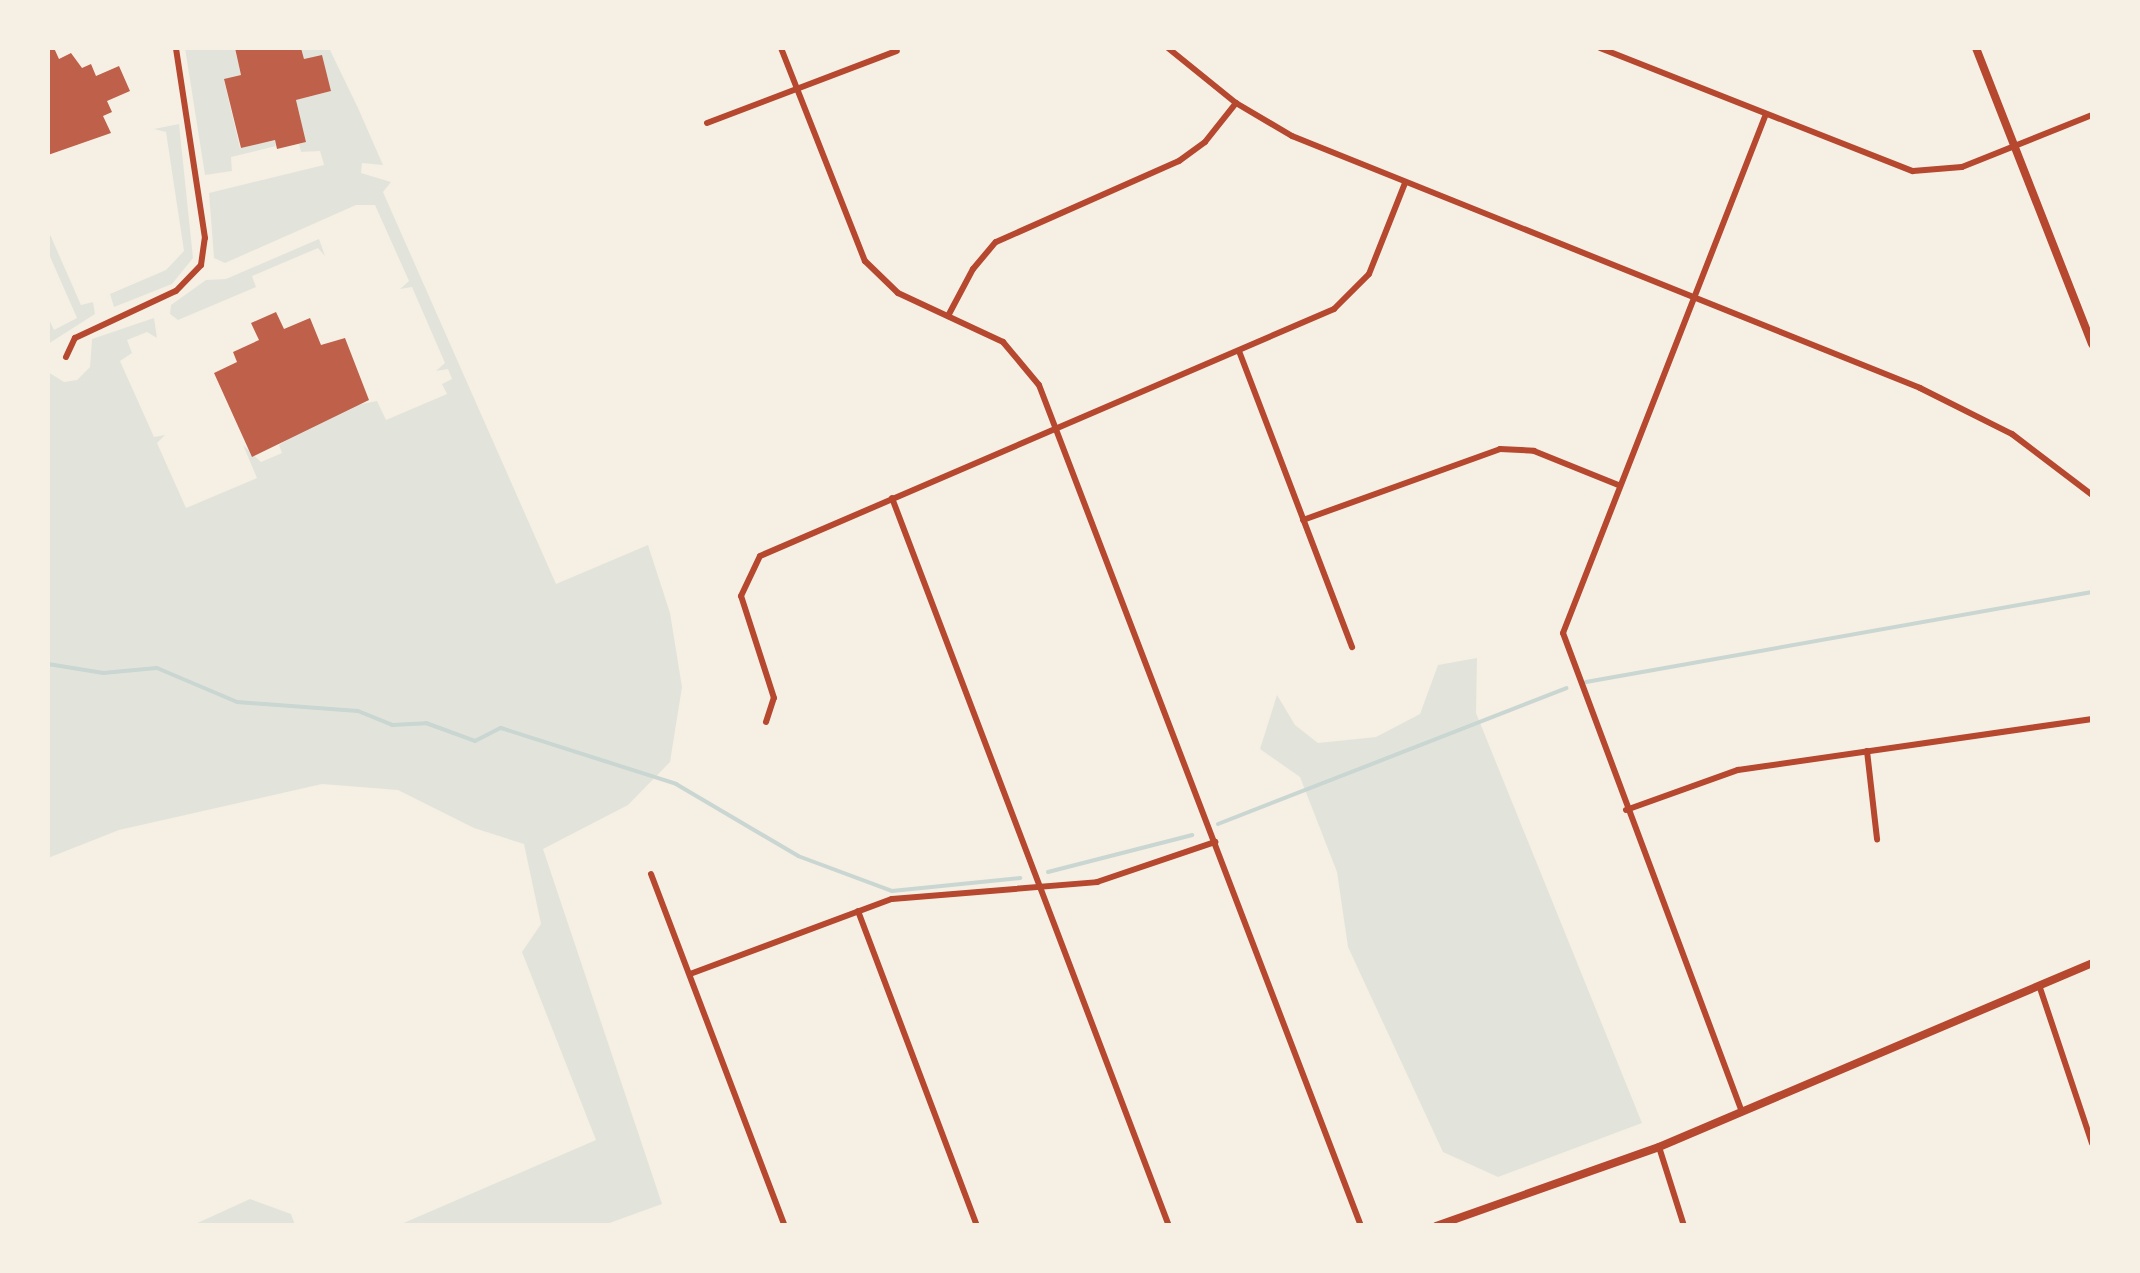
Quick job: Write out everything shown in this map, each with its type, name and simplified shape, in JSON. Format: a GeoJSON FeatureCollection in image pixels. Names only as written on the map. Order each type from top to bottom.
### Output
{"type":"FeatureCollection","features":[{"type":"Feature","properties":{"kind":"street"},"geometry":{"type":"LineString","coordinates":[[66,357],[75,338],[176,292],[201,265],[205,238],[176,48]]}},
{"type":"Feature","properties":{"kind":"street"},"geometry":{"type":"LineString","coordinates":[[781,48],[865,261],[898,293],[991,334],[1024,362],[1056,429],[1361,1226]]}},
{"type":"Feature","properties":{"kind":"street"},"geometry":{"type":"LineString","coordinates":[[1168,48],[1236,103],[1292,136],[1981,416],[2092,495]]}},
{"type":"Feature","properties":{"kind":"street"},"geometry":{"type":"LineString","coordinates":[[1600,48],[1913,171],[1962,166],[2092,115]]}},
{"type":"Feature","properties":{"kind":"street"},"geometry":{"type":"LineString","coordinates":[[1976,48],[2090,329],[2092,344]]}},
{"type":"Feature","properties":{"kind":"street"},"geometry":{"type":"LineString","coordinates":[[707,123],[896,51]]}},
{"type":"Feature","properties":{"kind":"street"},"geometry":{"type":"LineString","coordinates":[[948,316],[996,242],[1179,160],[1205,142],[1236,103]]}},
{"type":"Feature","properties":{"kind":"street"},"geometry":{"type":"LineString","coordinates":[[1742,1112],[1563,633],[1766,114]]}},
{"type":"Feature","properties":{"kind":"street"},"geometry":{"type":"LineString","coordinates":[[766,722],[774,698],[741,605],[749,570],[768,551],[1326,314],[1357,290],[1405,183]]}},
{"type":"Feature","properties":{"kind":"street"},"geometry":{"type":"LineString","coordinates":[[1239,351],[1352,647]]}},
{"type":"Feature","properties":{"kind":"street"},"geometry":{"type":"LineString","coordinates":[[1303,520],[1500,449],[1534,451],[1618,485]]}},
{"type":"Feature","properties":{"kind":"street"},"geometry":{"type":"LineString","coordinates":[[892,498],[1169,1226]]}},
{"type":"Feature","properties":{"kind":"street"},"geometry":{"type":"LineString","coordinates":[[1626,810],[1738,770],[2092,719]]}},
{"type":"Feature","properties":{"kind":"street"},"geometry":{"type":"LineString","coordinates":[[1867,751],[1877,839]]}},
{"type":"Feature","properties":{"kind":"street"},"geometry":{"type":"LineString","coordinates":[[690,974],[892,899],[1043,892],[1127,874],[1215,842]]}},
{"type":"Feature","properties":{"kind":"street"},"geometry":{"type":"LineString","coordinates":[[651,874],[785,1226]]}},
{"type":"Feature","properties":{"kind":"street"},"geometry":{"type":"LineString","coordinates":[[858,911],[978,1226]]}},
{"type":"Feature","properties":{"kind":"street"},"geometry":{"type":"LineString","coordinates":[[1436,1226],[1660,1146],[2092,963]]}},
{"type":"Feature","properties":{"kind":"street"},"geometry":{"type":"LineString","coordinates":[[2039,986],[2092,1144]]}},
{"type":"Feature","properties":{"kind":"street"},"geometry":{"type":"LineString","coordinates":[[1660,1146],[1684,1226]]}},
{"type":"Feature","properties":{"kind":"shaded area"},"geometry":{"type":"Polygon","coordinates":[[[185,48],[235,48],[241,75],[224,80],[240,148],[275,140],[276,146],[231,157],[232,171],[205,175],[185,48]]]}},
{"type":"Feature","properties":{"kind":"shaded area"},"geometry":{"type":"Polygon","coordinates":[[[301,48],[329,48],[358,108],[383,165],[362,163],[361,173],[391,182],[383,192],[556,584],[648,545],[670,613],[682,687],[670,762],[628,805],[543,849],[662,1204],[604,1225],[399,1225],[596,1140],[522,952],[541,924],[524,844],[474,828],[398,790],[322,784],[119,830],[48,858],[48,372],[64,382],[77,380],[90,367],[92,339],[154,318],[157,338],[147,332],[127,340],[132,353],[120,361],[154,437],[165,435],[157,443],[186,508],[257,478],[243,445],[261,462],[282,453],[279,445],[300,431],[357,405],[377,401],[386,420],[447,394],[442,384],[452,379],[448,369],[436,371],[445,363],[412,287],[400,289],[409,281],[375,205],[356,205],[225,263],[214,258],[209,193],[324,165],[320,151],[301,152],[299,144],[306,142],[296,100],[331,91],[322,56],[304,59],[301,48]]]}},
{"type":"Feature","properties":{"kind":"shaded area"},"geometry":{"type":"Polygon","coordinates":[[[179,124],[193,258],[172,284],[114,307],[110,294],[166,270],[184,251],[166,132],[154,129],[179,124]]]}},
{"type":"Feature","properties":{"kind":"shaded area"},"geometry":{"type":"Polygon","coordinates":[[[48,230],[81,305],[93,302],[95,314],[48,344],[48,317],[54,330],[77,318],[48,252],[48,230]]]}},
{"type":"Feature","properties":{"kind":"shaded area"},"geometry":{"type":"Polygon","coordinates":[[[319,239],[325,256],[318,248],[252,276],[256,287],[178,320],[170,314],[171,305],[206,280],[226,279],[319,239]]]}},
{"type":"Feature","properties":{"kind":"shaded area"},"geometry":{"type":"Polygon","coordinates":[[[1477,658],[1476,713],[1642,1123],[1498,1177],[1443,1152],[1348,947],[1337,872],[1300,777],[1260,749],[1277,695],[1295,725],[1318,743],[1376,737],[1420,714],[1438,665],[1477,658]]]}},
{"type":"Feature","properties":{"kind":"shaded area"},"geometry":{"type":"Polygon","coordinates":[[[250,1199],[291,1214],[295,1225],[193,1225],[250,1199]]]}},
{"type":"Feature","properties":{"kind":"building"},"geometry":{"type":"Polygon","coordinates":[[[54,48],[59,59],[71,53],[82,68],[91,64],[96,76],[119,66],[130,91],[107,101],[112,112],[103,116],[111,133],[48,155],[48,49],[54,48]]]}},
{"type":"Feature","properties":{"kind":"building"},"geometry":{"type":"Polygon","coordinates":[[[235,48],[301,48],[304,59],[322,55],[331,91],[296,100],[306,142],[277,149],[275,140],[241,148],[224,79],[241,75],[235,48]]]}},
{"type":"Feature","properties":{"kind":"building"},"geometry":{"type":"Polygon","coordinates":[[[276,312],[284,329],[310,318],[321,345],[345,338],[369,400],[252,457],[214,373],[237,362],[233,352],[259,340],[251,323],[276,312]]]}},
{"type":"Feature","properties":{"kind":"waterway"},"geometry":{"type":"LineString","coordinates":[[1586,682],[2092,592]]}},
{"type":"Feature","properties":{"kind":"waterway"},"geometry":{"type":"LineString","coordinates":[[48,664],[103,673],[157,668],[237,702],[358,711],[392,725],[426,723],[475,741],[501,728],[676,784],[798,856],[892,891],[1020,878]]}},
{"type":"Feature","properties":{"kind":"waterway"},"geometry":{"type":"LineString","coordinates":[[1218,824],[1566,688]]}},
{"type":"Feature","properties":{"kind":"waterway"},"geometry":{"type":"LineString","coordinates":[[1048,872],[1192,835]]}}]}
